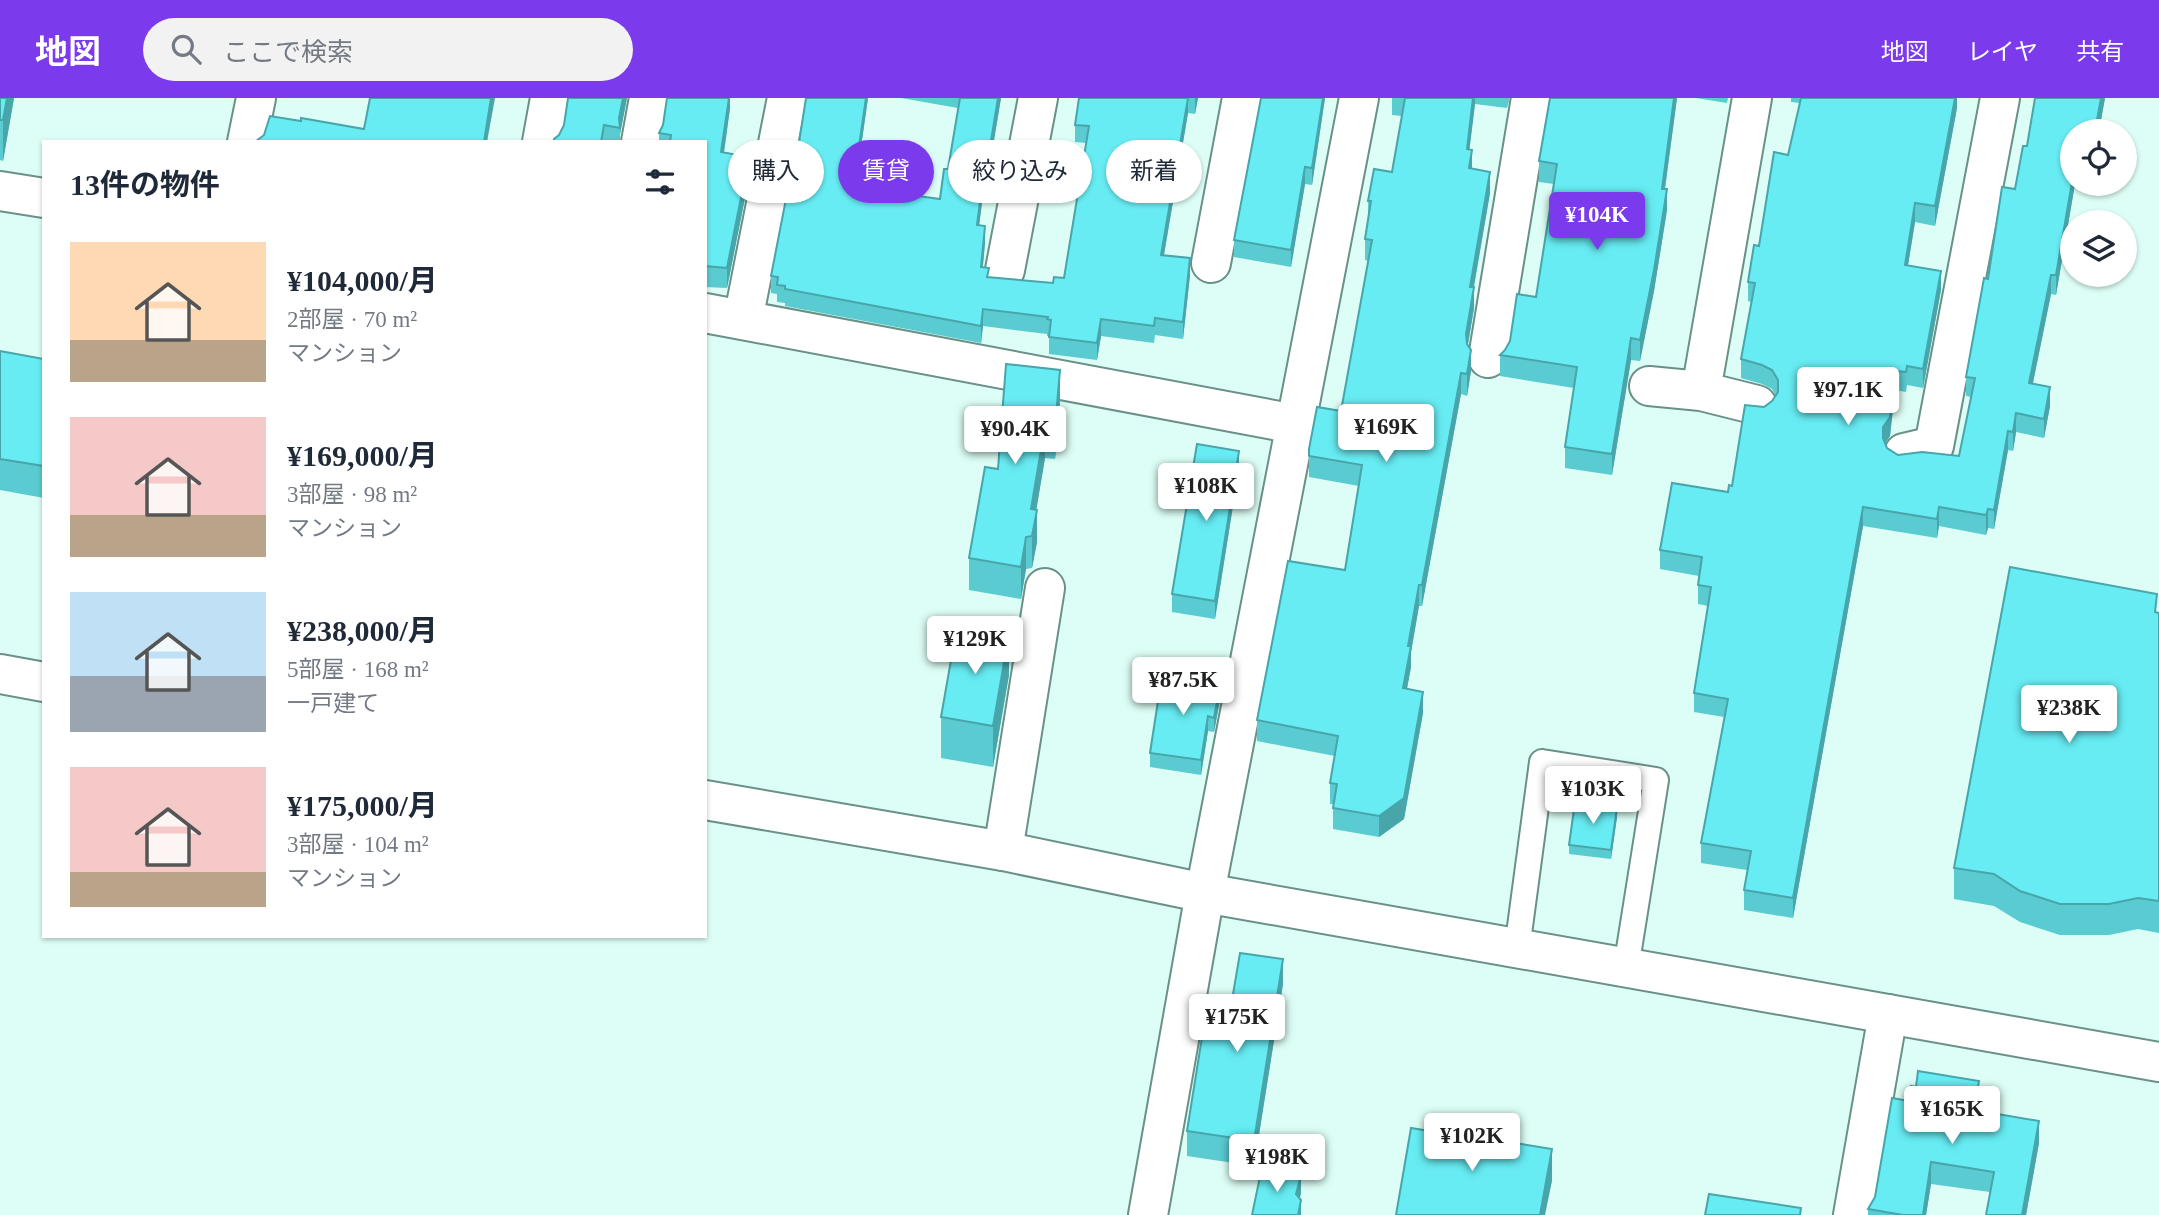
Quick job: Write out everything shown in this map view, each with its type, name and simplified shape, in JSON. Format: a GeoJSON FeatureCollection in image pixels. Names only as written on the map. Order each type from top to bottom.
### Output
{"type":"FeatureCollection","features":[{"type":"Feature","properties":{"kind":"street"},"geometry":{"type":"LineString","coordinates":[[247,140],[256,98]]}},
{"type":"Feature","properties":{"kind":"street"},"geometry":{"type":"LineString","coordinates":[[542,140],[550,98]]}},
{"type":"Feature","properties":{"kind":"street"},"geometry":{"type":"LineString","coordinates":[[641,140],[649,98]]}},
{"type":"Feature","properties":{"kind":"street"},"geometry":{"type":"LineString","coordinates":[[743,320],[787,98]]}},
{"type":"Feature","properties":{"kind":"street"},"geometry":{"type":"LineString","coordinates":[[1004,270],[1038,98]]}},
{"type":"Feature","properties":{"kind":"street"},"geometry":{"type":"LineString","coordinates":[[1211,263],[1242,98]]}},
{"type":"Feature","properties":{"kind":"street"},"geometry":{"type":"LineString","coordinates":[[1148,1215],[1205,893],[1359,98]]}},
{"type":"Feature","properties":{"kind":"street"},"geometry":{"type":"LineString","coordinates":[[1488,358],[1531,98]]}},
{"type":"Feature","properties":{"kind":"street"},"geometry":{"type":"LineString","coordinates":[[1701,391],[1752,98]]}},
{"type":"Feature","properties":{"kind":"street"},"geometry":{"type":"LineString","coordinates":[[1905,453],[1934,446],[2000,98]]}},
{"type":"Feature","properties":{"kind":"street"},"geometry":{"type":"LineString","coordinates":[[0,191],[42,198]]}},
{"type":"Feature","properties":{"kind":"street"},"geometry":{"type":"LineString","coordinates":[[707,313],[1295,424]]}},
{"type":"Feature","properties":{"kind":"street"},"geometry":{"type":"LineString","coordinates":[[1649,386],[1701,391],[1757,405]]}},
{"type":"Feature","properties":{"kind":"street"},"geometry":{"type":"LineString","coordinates":[[1003,851],[1045,588]]}},
{"type":"Feature","properties":{"kind":"street"},"geometry":{"type":"LineString","coordinates":[[0,674],[42,682]]}},
{"type":"Feature","properties":{"kind":"street"},"geometry":{"type":"LineString","coordinates":[[707,800],[1003,851],[1205,893],[2159,1062]]}},
{"type":"Feature","properties":{"kind":"street"},"geometry":{"type":"LineString","coordinates":[[1853,1215],[1888,1014]]}},
{"type":"Feature","properties":{"kind":"lane"},"geometry":{"type":"LineString","coordinates":[[1517,949],[1542,762],[1656,780],[1626,968]]}},
{"type":"Feature","properties":{"kind":"building"},"geometry":{"type":"Polygon","coordinates":[[[0,98],[7,98],[3,120],[0,120],[0,98]]]}},
{"type":"Feature","properties":{"kind":"building"},"geometry":{"type":"Polygon","coordinates":[[[370,98],[491,98],[484,140],[258,140],[264,135],[270,116],[301,121],[301,118],[364,129],[370,98]]]}},
{"type":"Feature","properties":{"kind":"building"},"geometry":{"type":"Polygon","coordinates":[[[568,98],[623,98],[620,128],[604,125],[601,140],[554,140],[564,125],[568,98]]]}},
{"type":"Feature","properties":{"kind":"building"},"geometry":{"type":"Polygon","coordinates":[[[667,98],[729,98],[721,152],[728,153],[728,203],[740,203],[727,268],[707,266],[707,140],[670,140],[671,135],[659,133],[663,125],[667,98]]]}},
{"type":"Feature","properties":{"kind":"building"},"geometry":{"type":"Polygon","coordinates":[[[806,98],[866,98],[860,140],[838,140],[838,203],[934,203],[934,198],[940,199],[944,169],[948,169],[948,203],[980,203],[977,225],[985,226],[981,267],[989,268],[987,277],[1053,283],[1054,277],[1064,278],[1076,203],[1092,203],[1092,140],[1087,140],[1089,126],[1075,125],[1079,98],[1188,98],[1181,140],[1106,140],[1106,203],[1170,203],[1161,255],[1190,258],[1183,322],[1155,318],[1154,326],[1101,319],[1097,343],[1049,337],[1051,320],[1047,319],[1048,317],[983,309],[981,326],[785,289],[785,286],[777,285],[778,277],[771,276],[785,203],[824,203],[824,140],[799,140],[806,98]]]}},
{"type":"Feature","properties":{"kind":"building"},"geometry":{"type":"Polygon","coordinates":[[[960,98],[998,98],[991,140],[953,140],[960,98]]]}},
{"type":"Feature","properties":{"kind":"building"},"geometry":{"type":"Polygon","coordinates":[[[1261,98],[1323,98],[1312,168],[1305,167],[1291,250],[1234,240],[1261,98]]]}},
{"type":"Feature","properties":{"kind":"building"},"geometry":{"type":"Polygon","coordinates":[[[1405,98],[1473,98],[1467,149],[1472,150],[1469,168],[1490,172],[1470,287],[1474,287],[1466,334],[1471,350],[1467,374],[1461,373],[1422,585],[1419,585],[1408,646],[1411,646],[1403,688],[1423,692],[1404,798],[1379,816],[1333,808],[1337,784],[1330,783],[1338,736],[1257,720],[1288,561],[1345,570],[1362,465],[1309,456],[1309,449],[1317,407],[1341,411],[1372,240],[1365,239],[1374,169],[1392,172],[1405,98]]]}},
{"type":"Feature","properties":{"kind":"building"},"geometry":{"type":"Polygon","coordinates":[[[1550,98],[1674,98],[1662,189],[1667,189],[1654,270],[1640,340],[1631,338],[1612,454],[1565,447],[1577,367],[1500,355],[1510,341],[1517,294],[1536,297],[1557,164],[1539,161],[1550,98]]]}},
{"type":"Feature","properties":{"kind":"building"},"geometry":{"type":"Polygon","coordinates":[[[1801,98],[1955,98],[1935,206],[1915,203],[1905,265],[1941,271],[1923,369],[1907,366],[1906,372],[1895,371],[1890,417],[1883,427],[1883,438],[1887,448],[1898,455],[1922,452],[1959,456],[1975,378],[1966,377],[1984,278],[1988,279],[2002,187],[2015,189],[2023,146],[2027,146],[2035,98],[2101,98],[2097,119],[2060,119],[2060,196],[2070,196],[2067,210],[2060,210],[2060,252],[2056,275],[2051,275],[2029,383],[2050,387],[2044,419],[2016,413],[2013,432],[2008,431],[1994,510],[1988,509],[1986,515],[1939,507],[1937,519],[1863,507],[1793,898],[1744,890],[1751,851],[1701,843],[1728,699],[1694,693],[1711,587],[1698,585],[1702,557],[1660,550],[1672,483],[1728,492],[1729,485],[1732,486],[1745,405],[1764,407],[1778,392],[1778,380],[1772,370],[1741,359],[1755,283],[1748,282],[1754,245],[1759,246],[1774,152],[1788,155],[1801,98]]]}},
{"type":"Feature","properties":{"kind":"building"},"geometry":{"type":"Polygon","coordinates":[[[0,351],[42,359],[42,466],[0,459],[0,351]]]}},
{"type":"Feature","properties":{"kind":"building"},"geometry":{"type":"Polygon","coordinates":[[[1006,364],[1060,370],[1055,427],[1045,426],[1031,509],[1037,510],[1032,536],[1026,537],[1021,567],[969,558],[985,467],[998,469],[1006,364]]]}},
{"type":"Feature","properties":{"kind":"building"},"geometry":{"type":"Polygon","coordinates":[[[1197,444],[1239,451],[1215,601],[1172,594],[1197,444]]]}},
{"type":"Feature","properties":{"kind":"building"},"geometry":{"type":"Polygon","coordinates":[[[2010,567],[2157,594],[2155,612],[2159,613],[2159,901],[2138,898],[2109,904],[2060,904],[2020,891],[1994,874],[1954,868],[2010,567]]]}},
{"type":"Feature","properties":{"kind":"building"},"geometry":{"type":"Polygon","coordinates":[[[957,626],[1009,634],[993,726],[941,717],[957,626]]]}},
{"type":"Feature","properties":{"kind":"building"},"geometry":{"type":"Polygon","coordinates":[[[1162,675],[1220,685],[1214,718],[1208,716],[1201,760],[1150,753],[1162,675]]]}},
{"type":"Feature","properties":{"kind":"building"},"geometry":{"type":"Polygon","coordinates":[[[1575,802],[1617,808],[1611,850],[1569,845],[1575,802]]]}},
{"type":"Feature","properties":{"kind":"building"},"geometry":{"type":"Polygon","coordinates":[[[1240,953],[1283,959],[1254,1141],[1187,1131],[1203,1031],[1216,1033],[1220,1005],[1231,1006],[1240,953]]]}},
{"type":"Feature","properties":{"kind":"building"},"geometry":{"type":"Polygon","coordinates":[[[1918,1071],[1979,1081],[1974,1110],[2039,1121],[2022,1215],[1986,1215],[1994,1172],[1931,1162],[1923,1215],[1903,1215],[1868,1209],[1875,1197],[1892,1098],[1909,1101],[1911,1086],[1916,1087],[1918,1071]]]}},
{"type":"Feature","properties":{"kind":"building"},"geometry":{"type":"Polygon","coordinates":[[[1451,1118],[1517,1130],[1515,1143],[1552,1149],[1540,1215],[1396,1215],[1411,1128],[1448,1134],[1451,1118]]]}},
{"type":"Feature","properties":{"kind":"building"},"geometry":{"type":"Polygon","coordinates":[[[1262,1167],[1301,1176],[1296,1194],[1301,1200],[1298,1215],[1252,1215],[1262,1167]]]}},
{"type":"Feature","properties":{"kind":"building"},"geometry":{"type":"Polygon","coordinates":[[[1709,1194],[1801,1208],[1800,1215],[1705,1215],[1709,1194]]]}}]}
